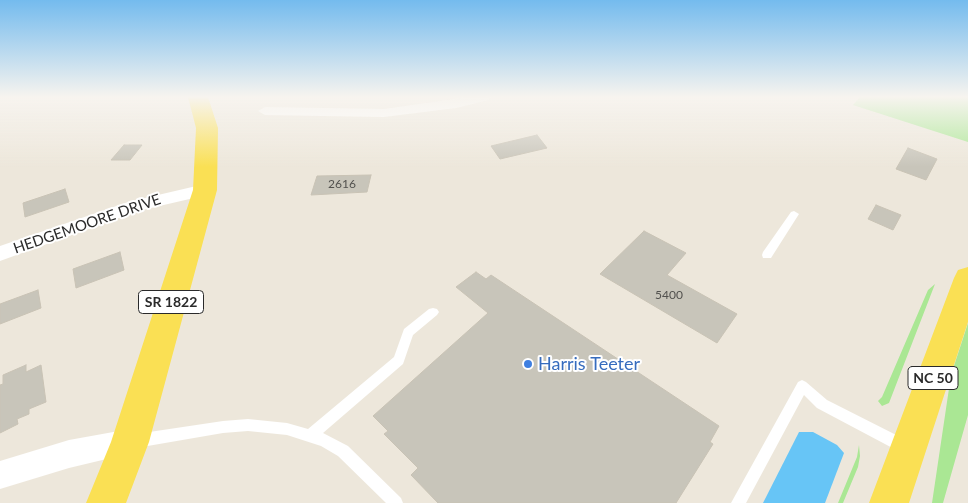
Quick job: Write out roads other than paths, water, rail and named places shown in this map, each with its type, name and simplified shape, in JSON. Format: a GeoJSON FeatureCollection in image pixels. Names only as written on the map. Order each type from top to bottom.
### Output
{"type":"FeatureCollection","features":[{"type":"Feature","properties":{"kind":"main road","name":"SR 1822"},"geometry":{"type":"LineString","coordinates":[[106,503],[130,442],[204,190],[207,128],[205,120]]}},
{"type":"Feature","properties":{"kind":"main road","name":"NC 50"},"geometry":{"type":"LineString","coordinates":[[889,503],[968,278]]}},
{"type":"Feature","properties":{"kind":"street","name":"HEDGEMOORE DRIVE"},"geometry":{"type":"LineString","coordinates":[[0,254],[134,206],[204,190]]}},
{"type":"Feature","properties":{"kind":"street"},"geometry":{"type":"LineString","coordinates":[[0,475],[62,456],[130,442]]}},
{"type":"Feature","properties":{"kind":"lane"},"geometry":{"type":"LineString","coordinates":[[767,255],[794,214]]}},
{"type":"Feature","properties":{"kind":"lane"},"geometry":{"type":"LineString","coordinates":[[311,435],[399,360],[408,332],[433,312]]}},
{"type":"Feature","properties":{"kind":"lane"},"geometry":{"type":"LineString","coordinates":[[738,503],[802,386],[822,404],[908,448]]}},
{"type":"Feature","properties":{"kind":"lane"},"geometry":{"type":"LineString","coordinates":[[130,442],[223,427],[248,425],[288,429],[311,435],[343,451],[396,503]]}},
{"type":"Feature","properties":{"kind":"water"},"geometry":{"type":"Polygon","coordinates":[[[799,432],[813,432],[837,445],[844,453],[825,503],[763,503],[799,432]]]}},
{"type":"Feature","properties":{"kind":"place","name":"Harris Teeter"},"geometry":{"type":"Point","coordinates":[528,364]}}]}
